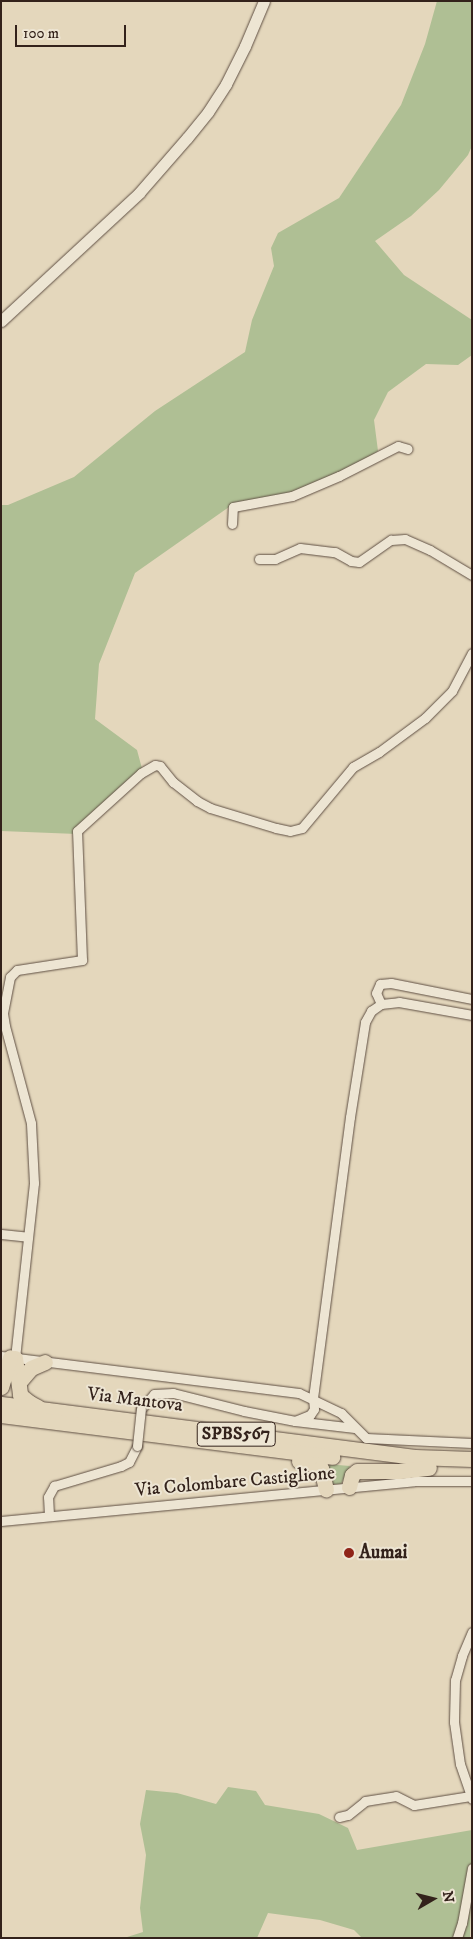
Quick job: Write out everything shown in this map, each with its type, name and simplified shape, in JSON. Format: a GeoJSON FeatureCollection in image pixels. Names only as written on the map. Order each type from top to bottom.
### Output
{"type":"FeatureCollection","features":[{"type":"Feature","properties":{"kind":"highway"},"geometry":{"type":"LineString","coordinates":[[9,1357],[23,1398],[44,1409]]}},
{"type":"Feature","properties":{"kind":"highway"},"geometry":{"type":"LineString","coordinates":[[2,1387],[9,1357]]}},
{"type":"Feature","properties":{"kind":"highway"},"geometry":{"type":"LineString","coordinates":[[19,1382],[31,1368],[45,1362]]}},
{"type":"Feature","properties":{"kind":"highway"},"geometry":{"type":"LineString","coordinates":[[1,1382],[2,1387]]}},
{"type":"Feature","properties":{"kind":"highway","name":"Via Mantova"},"geometry":{"type":"LineString","coordinates":[[1,1404],[415,1457],[472,1459]]}},
{"type":"Feature","properties":{"kind":"highway","name":"Via Mantova"},"geometry":{"type":"LineString","coordinates":[[1,1415],[254,1448],[429,1468],[472,1469]]}},
{"type":"Feature","properties":{"kind":"highway"},"geometry":{"type":"LineString","coordinates":[[254,1448],[314,1464],[321,1468],[326,1489]]}},
{"type":"Feature","properties":{"kind":"highway"},"geometry":{"type":"LineString","coordinates":[[349,1487],[352,1475],[357,1471],[399,1472],[429,1468]]}},
{"type":"Feature","properties":{"kind":"street"},"geometry":{"type":"LineString","coordinates":[[1,321],[139,193],[187,138],[208,112],[226,84],[264,1]]}},
{"type":"Feature","properties":{"kind":"street"},"geometry":{"type":"LineString","coordinates":[[232,524],[233,507],[292,496],[339,476],[398,446],[408,449]]}},
{"type":"Feature","properties":{"kind":"street"},"geometry":{"type":"LineString","coordinates":[[260,559],[275,559],[300,548],[335,552],[359,562],[392,540],[405,539],[430,550],[472,575]]}},
{"type":"Feature","properties":{"kind":"street"},"geometry":{"type":"LineString","coordinates":[[472,653],[452,692],[425,718],[379,752],[353,767],[302,828],[290,831],[276,828],[210,808],[196,801],[173,782],[160,766],[155,765],[140,773],[77,831],[82,960],[17,970],[10,977],[3,1013],[4,1026],[31,1123],[34,1183],[28,1237],[9,1357],[286,1391],[313,1398],[344,1416],[366,1438],[472,1443]]}},
{"type":"Feature","properties":{"kind":"street"},"geometry":{"type":"LineString","coordinates":[[381,1004],[376,993],[380,984],[391,983],[472,999]]}},
{"type":"Feature","properties":{"kind":"street"},"geometry":{"type":"LineString","coordinates":[[295,1421],[310,1415],[314,1409],[313,1398],[350,1117],[365,1022],[371,1011],[381,1004],[399,1002],[472,1015]]}},
{"type":"Feature","properties":{"kind":"street"},"geometry":{"type":"LineString","coordinates":[[1,1234],[28,1237]]}},
{"type":"Feature","properties":{"kind":"street"},"geometry":{"type":"LineString","coordinates":[[49,1516],[48,1497],[54,1486],[129,1462],[137,1446],[141,1409],[154,1394],[172,1392],[244,1412],[295,1421],[356,1428]]}},
{"type":"Feature","properties":{"kind":"street"},"geometry":{"type":"LineString","coordinates":[[324,1424],[334,1423],[344,1416]]}},
{"type":"Feature","properties":{"kind":"street","name":"Via Colombare Castiglione"},"geometry":{"type":"LineString","coordinates":[[1,1521],[414,1481],[472,1481]]}},
{"type":"Feature","properties":{"kind":"street"},"geometry":{"type":"LineString","coordinates":[[339,1817],[348,1815],[365,1801],[396,1796],[414,1805],[471,1797],[460,1764],[454,1722],[456,1680],[462,1656],[472,1632]]}},
{"type":"Feature","properties":{"kind":"street"},"geometry":{"type":"LineString","coordinates":[[457,1938],[462,1923],[472,1868]]}},
{"type":"Feature","properties":{"kind":"green space"},"geometry":{"type":"Polygon","coordinates":[[[437,1],[472,1],[472,146],[468,155],[439,190],[411,216],[375,241],[404,275],[472,320],[472,355],[458,365],[426,364],[388,392],[374,420],[378,451],[357,466],[296,494],[229,507],[135,573],[99,664],[95,719],[137,750],[144,776],[77,834],[1,831],[1,505],[8,505],[74,477],[155,411],[245,352],[252,320],[274,266],[271,248],[278,233],[339,198],[401,105],[425,44],[437,1]]]}},
{"type":"Feature","properties":{"kind":"green space"},"geometry":{"type":"Polygon","coordinates":[[[326,1464],[350,1466],[341,1484],[332,1484],[326,1464]]]}},
{"type":"Feature","properties":{"kind":"green space"},"geometry":{"type":"Polygon","coordinates":[[[228,1787],[256,1791],[265,1805],[319,1814],[348,1828],[357,1850],[472,1830],[470,1938],[362,1938],[354,1930],[320,1920],[268,1913],[257,1938],[124,1938],[143,1932],[140,1908],[146,1855],[140,1824],[146,1790],[177,1793],[216,1804],[228,1787]]]}},
{"type":"Feature","properties":{"kind":"place","name":"Aumai"},"geometry":{"type":"Point","coordinates":[349,1553]}}]}
